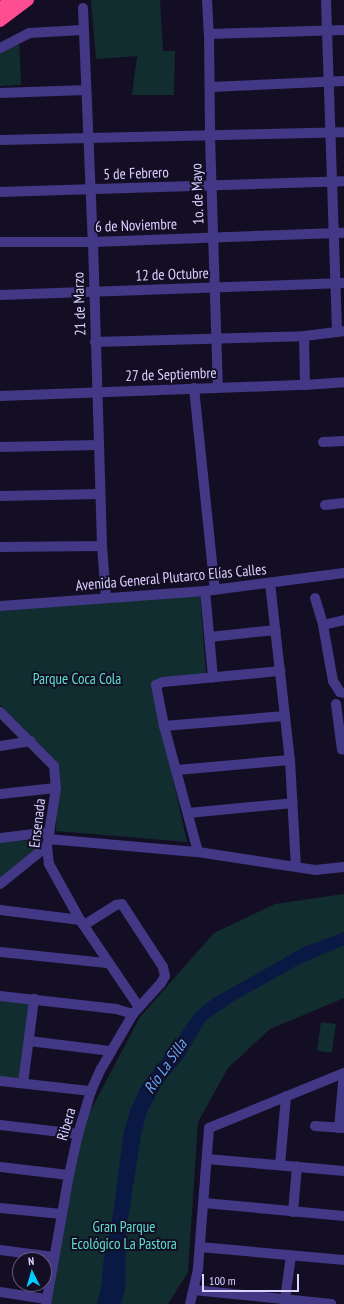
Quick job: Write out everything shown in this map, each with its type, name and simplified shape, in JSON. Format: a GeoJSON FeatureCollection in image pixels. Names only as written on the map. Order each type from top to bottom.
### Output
{"type":"FeatureCollection","features":[{"type":"Feature","properties":{"kind":"highway"},"geometry":{"type":"LineString","coordinates":[[0,8],[12,0]]}},
{"type":"Feature","properties":{"kind":"highway"},"geometry":{"type":"LineString","coordinates":[[0,21],[28,0]]}},
{"type":"Feature","properties":{"kind":"street","name":"1o. de Mayo"},"geometry":{"type":"LineString","coordinates":[[207,0],[218,387]]}},
{"type":"Feature","properties":{"kind":"street"},"geometry":{"type":"LineString","coordinates":[[96,342],[304,336],[341,331],[339,233],[332,182],[326,0]]}},
{"type":"Feature","properties":{"kind":"street","name":"21 de Marzo"},"geometry":{"type":"LineString","coordinates":[[83,8],[82,30],[91,189],[102,546],[106,598]]}},
{"type":"Feature","properties":{"kind":"street"},"geometry":{"type":"LineString","coordinates":[[0,48],[29,33],[82,30]]}},
{"type":"Feature","properties":{"kind":"street"},"geometry":{"type":"LineString","coordinates":[[209,34],[344,30]]}},
{"type":"Feature","properties":{"kind":"street"},"geometry":{"type":"LineString","coordinates":[[210,87],[344,81]]}},
{"type":"Feature","properties":{"kind":"street"},"geometry":{"type":"LineString","coordinates":[[0,93],[86,90]]}},
{"type":"Feature","properties":{"kind":"street"},"geometry":{"type":"LineString","coordinates":[[0,140],[210,137],[344,132]]}},
{"type":"Feature","properties":{"kind":"street","name":"5 de Febrero"},"geometry":{"type":"LineString","coordinates":[[0,192],[344,181]]}},
{"type":"Feature","properties":{"kind":"street","name":"6 de Noviembre"},"geometry":{"type":"LineString","coordinates":[[0,242],[93,242],[339,233]]}},
{"type":"Feature","properties":{"kind":"street","name":"12 de Octubre"},"geometry":{"type":"LineString","coordinates":[[0,295],[340,284]]}},
{"type":"Feature","properties":{"kind":"street"},"geometry":{"type":"LineString","coordinates":[[304,336],[305,385]]}},
{"type":"Feature","properties":{"kind":"street","name":"27 de Septiembre"},"geometry":{"type":"LineString","coordinates":[[0,396],[305,385],[344,382]]}},
{"type":"Feature","properties":{"kind":"street"},"geometry":{"type":"LineString","coordinates":[[194,388],[210,590],[210,637],[213,678]]}},
{"type":"Feature","properties":{"kind":"street"},"geometry":{"type":"LineString","coordinates":[[323,442],[344,441]]}},
{"type":"Feature","properties":{"kind":"street"},"geometry":{"type":"LineString","coordinates":[[0,447],[99,445]]}},
{"type":"Feature","properties":{"kind":"street"},"geometry":{"type":"LineString","coordinates":[[0,496],[100,494]]}},
{"type":"Feature","properties":{"kind":"street"},"geometry":{"type":"LineString","coordinates":[[325,505],[344,503]]}},
{"type":"Feature","properties":{"kind":"street"},"geometry":{"type":"LineString","coordinates":[[0,547],[102,546]]}},
{"type":"Feature","properties":{"kind":"street","name":"Avenida General Plutarco Elías Calles"},"geometry":{"type":"LineString","coordinates":[[0,606],[210,590],[344,573]]}},
{"type":"Feature","properties":{"kind":"street"},"geometry":{"type":"LineString","coordinates":[[270,583],[290,760],[296,866]]}},
{"type":"Feature","properties":{"kind":"street"},"geometry":{"type":"LineString","coordinates":[[315,598],[323,625],[333,681],[342,692]]}},
{"type":"Feature","properties":{"kind":"street"},"geometry":{"type":"LineString","coordinates":[[323,625],[344,620]]}},
{"type":"Feature","properties":{"kind":"street"},"geometry":{"type":"LineString","coordinates":[[210,637],[276,630]]}},
{"type":"Feature","properties":{"kind":"street"},"geometry":{"type":"LineString","coordinates":[[198,852],[164,726],[156,685],[163,682],[280,671]]}},
{"type":"Feature","properties":{"kind":"street"},"geometry":{"type":"LineString","coordinates":[[336,704],[342,730],[342,750]]}},
{"type":"Feature","properties":{"kind":"street","name":"Ensenada"},"geometry":{"type":"LineString","coordinates":[[0,712],[31,741],[54,766],[56,788],[48,839],[49,864],[52,872],[136,1011]]}},
{"type":"Feature","properties":{"kind":"street"},"geometry":{"type":"LineString","coordinates":[[164,726],[285,716]]}},
{"type":"Feature","properties":{"kind":"street"},"geometry":{"type":"LineString","coordinates":[[0,746],[31,741]]}},
{"type":"Feature","properties":{"kind":"street"},"geometry":{"type":"LineString","coordinates":[[177,770],[290,760]]}},
{"type":"Feature","properties":{"kind":"street"},"geometry":{"type":"LineString","coordinates":[[0,794],[56,788]]}},
{"type":"Feature","properties":{"kind":"street"},"geometry":{"type":"LineString","coordinates":[[188,812],[293,803]]}},
{"type":"Feature","properties":{"kind":"street"},"geometry":{"type":"LineString","coordinates":[[0,838],[48,839],[198,852],[315,870],[344,866]]}},
{"type":"Feature","properties":{"kind":"street"},"geometry":{"type":"LineString","coordinates":[[0,884],[48,839]]}},
{"type":"Feature","properties":{"kind":"street","name":"Ribera"},"geometry":{"type":"LineString","coordinates":[[46,1301],[69,1175],[78,1134],[91,1091],[111,1051],[136,1011],[162,983],[165,973],[123,905],[116,905],[82,922]]}},
{"type":"Feature","properties":{"kind":"street"},"geometry":{"type":"LineString","coordinates":[[0,910],[82,922]]}},
{"type":"Feature","properties":{"kind":"street"},"geometry":{"type":"LineString","coordinates":[[0,952],[108,963]]}},
{"type":"Feature","properties":{"kind":"street"},"geometry":{"type":"LineString","coordinates":[[0,996],[136,1011]]}},
{"type":"Feature","properties":{"kind":"street"},"geometry":{"type":"LineString","coordinates":[[23,1083],[34,999]]}},
{"type":"Feature","properties":{"kind":"street"},"geometry":{"type":"LineString","coordinates":[[29,1041],[111,1051]]}},
{"type":"Feature","properties":{"kind":"street"},"geometry":{"type":"LineString","coordinates":[[190,1304],[194,1290],[200,1247],[208,1131],[212,1126],[344,1073],[341,1128],[315,1126]]}},
{"type":"Feature","properties":{"kind":"street"},"geometry":{"type":"LineString","coordinates":[[0,1081],[91,1091]]}},
{"type":"Feature","properties":{"kind":"street"},"geometry":{"type":"LineString","coordinates":[[280,1165],[286,1096]]}},
{"type":"Feature","properties":{"kind":"street"},"geometry":{"type":"LineString","coordinates":[[0,1125],[78,1134]]}},
{"type":"Feature","properties":{"kind":"street"},"geometry":{"type":"LineString","coordinates":[[207,1159],[344,1171]]}},
{"type":"Feature","properties":{"kind":"street"},"geometry":{"type":"LineString","coordinates":[[294,1212],[297,1166]]}},
{"type":"Feature","properties":{"kind":"street"},"geometry":{"type":"LineString","coordinates":[[0,1167],[69,1175]]}},
{"type":"Feature","properties":{"kind":"street"},"geometry":{"type":"LineString","coordinates":[[204,1203],[344,1216]]}},
{"type":"Feature","properties":{"kind":"street"},"geometry":{"type":"LineString","coordinates":[[0,1208],[62,1214]]}},
{"type":"Feature","properties":{"kind":"street"},"geometry":{"type":"LineString","coordinates":[[200,1247],[344,1260]]}},
{"type":"Feature","properties":{"kind":"street"},"geometry":{"type":"LineString","coordinates":[[0,1250],[54,1257]]}},
{"type":"Feature","properties":{"kind":"street"},"geometry":{"type":"LineString","coordinates":[[285,1300],[291,1255]]}},
{"type":"Feature","properties":{"kind":"street"},"geometry":{"type":"LineString","coordinates":[[194,1290],[331,1304]]}},
{"type":"Feature","properties":{"kind":"street"},"geometry":{"type":"LineString","coordinates":[[0,1292],[46,1301]]}},
{"type":"Feature","properties":{"kind":"green space"},"geometry":{"type":"Polygon","coordinates":[[[91,0],[160,0],[163,51],[175,51],[174,95],[132,95],[137,56],[96,59],[91,0]]]}},
{"type":"Feature","properties":{"kind":"green space"},"geometry":{"type":"Polygon","coordinates":[[[19,38],[21,85],[0,86],[0,50],[19,38]]]}},
{"type":"Feature","properties":{"kind":"green space","name":"Parque Coca Cola"},"geometry":{"type":"Polygon","coordinates":[[[200,595],[206,674],[152,682],[187,842],[56,831],[57,766],[0,705],[0,609],[200,595]]]}},
{"type":"Feature","properties":{"kind":"green space"},"geometry":{"type":"Polygon","coordinates":[[[34,840],[36,849],[0,879],[0,842],[34,840]]]}},
{"type":"Feature","properties":{"kind":"green space","name":"Gran Parque Ecológico La Pastora"},"geometry":{"type":"Polygon","coordinates":[[[344,894],[344,998],[270,1029],[228,1068],[198,1122],[188,1272],[168,1304],[41,1304],[44,1292],[52,1292],[52,1253],[78,1134],[140,1017],[214,933],[275,904],[344,894]]]}},
{"type":"Feature","properties":{"kind":"green space"},"geometry":{"type":"Polygon","coordinates":[[[0,999],[26,1002],[29,1005],[21,1077],[17,1080],[0,1077],[0,999]]]}},
{"type":"Feature","properties":{"kind":"green space"},"geometry":{"type":"Polygon","coordinates":[[[321,1022],[336,1024],[332,1053],[317,1051],[321,1022]]]}},
{"type":"Feature","properties":{"kind":"water","name":"Río La Silla"},"geometry":{"type":"Polygon","coordinates":[[[344,932],[344,945],[300,964],[232,1002],[206,1020],[184,1057],[162,1084],[147,1112],[141,1135],[126,1231],[125,1290],[121,1304],[97,1304],[102,1283],[103,1264],[113,1214],[124,1131],[131,1108],[142,1085],[173,1045],[195,1013],[212,999],[304,947],[344,932]]]}}]}
